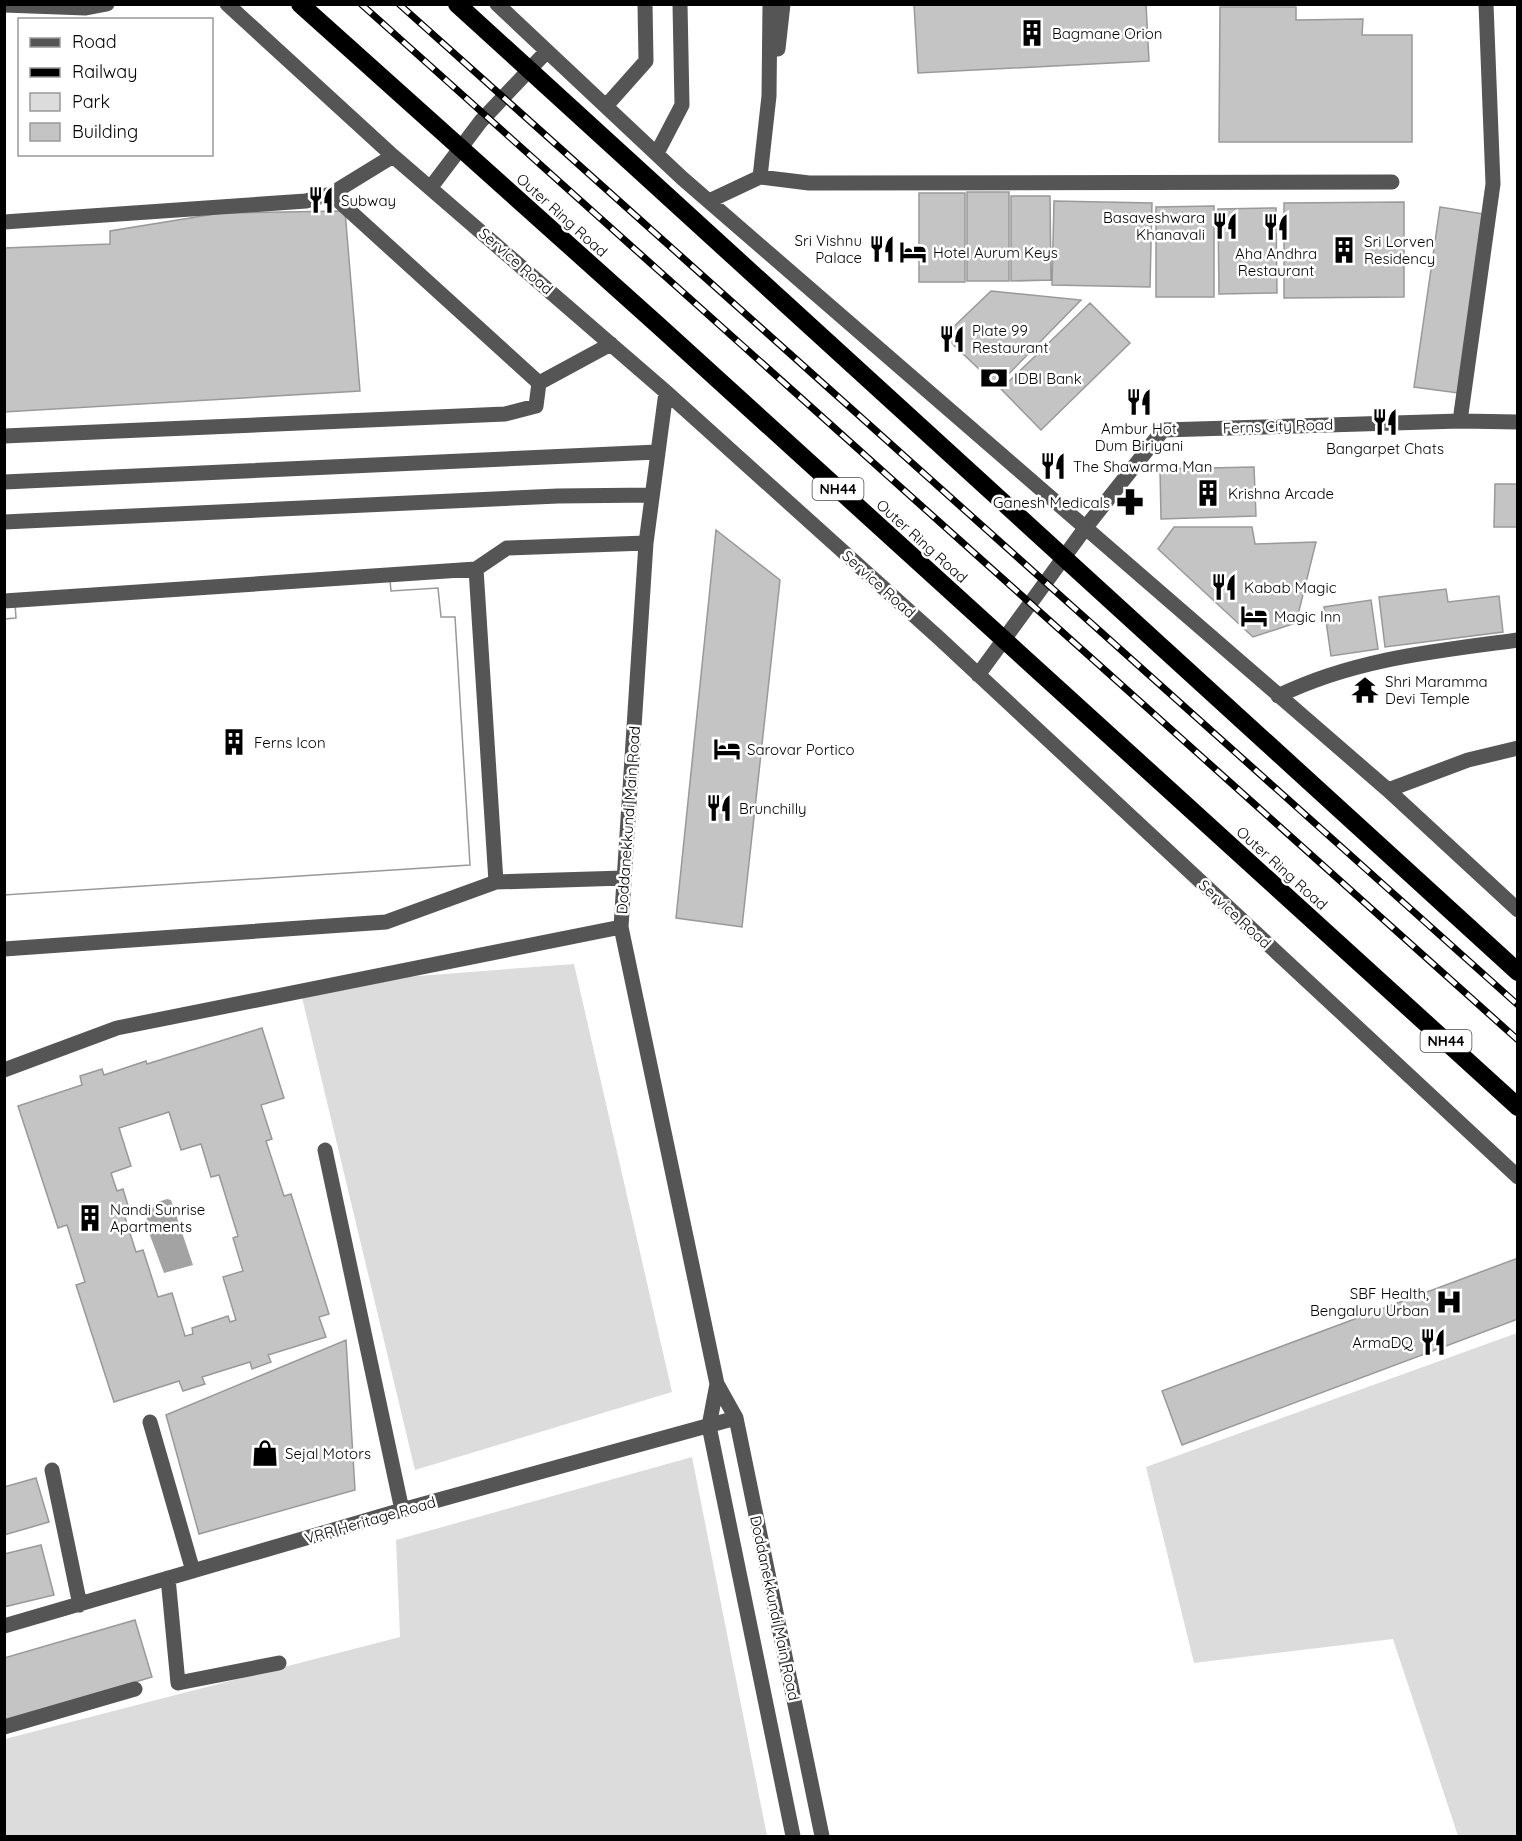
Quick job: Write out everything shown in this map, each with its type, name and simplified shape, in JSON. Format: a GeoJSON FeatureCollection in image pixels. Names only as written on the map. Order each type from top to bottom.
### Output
{"type":"FeatureCollection","features":[{"type":"Feature","properties":{"kind":"highway","name":"Outer Ring Road"},"geometry":{"type":"LineString","coordinates":[[300,4],[1518,1107]]}},
{"type":"Feature","properties":{"kind":"highway"},"geometry":{"type":"LineString","coordinates":[[457,4],[1518,972]]}},
{"type":"Feature","properties":{"kind":"street"},"geometry":{"type":"LineString","coordinates":[[4,5],[86,8],[107,4]]}},
{"type":"Feature","properties":{"kind":"street","name":"Service Road"},"geometry":{"type":"LineString","coordinates":[[227,4],[393,156],[666,392],[978,675],[1518,1177]]}},
{"type":"Feature","properties":{"kind":"street"},"geometry":{"type":"LineString","coordinates":[[497,4],[709,201],[1388,790],[1518,910]]}},
{"type":"Feature","properties":{"kind":"street"},"geometry":{"type":"LineString","coordinates":[[606,106],[646,62],[645,4]]}},
{"type":"Feature","properties":{"kind":"street"},"geometry":{"type":"LineString","coordinates":[[657,153],[682,105],[680,4]]}},
{"type":"Feature","properties":{"kind":"street"},"geometry":{"type":"LineString","coordinates":[[769,96],[767,83],[770,4]]}},
{"type":"Feature","properties":{"kind":"street"},"geometry":{"type":"LineString","coordinates":[[760,177],[783,4]]}},
{"type":"Feature","properties":{"kind":"street"},"geometry":{"type":"LineString","coordinates":[[1460,421],[1493,184],[1486,4]]}},
{"type":"Feature","properties":{"kind":"street"},"geometry":{"type":"LineString","coordinates":[[431,187],[481,121],[547,51]]}},
{"type":"Feature","properties":{"kind":"street"},"geometry":{"type":"LineString","coordinates":[[4,222],[306,201],[331,194],[393,156]]}},
{"type":"Feature","properties":{"kind":"street"},"geometry":{"type":"LineString","coordinates":[[709,201],[760,177],[809,183],[1392,182]]}},
{"type":"Feature","properties":{"kind":"street"},"geometry":{"type":"LineString","coordinates":[[331,194],[538,383]]}},
{"type":"Feature","properties":{"kind":"street"},"geometry":{"type":"LineString","coordinates":[[538,383],[611,344]]}},
{"type":"Feature","properties":{"kind":"street"},"geometry":{"type":"LineString","coordinates":[[4,436],[505,414],[536,406],[538,383]]}},
{"type":"Feature","properties":{"kind":"street","name":"Doddanekkundi Main Road"},"geometry":{"type":"LineString","coordinates":[[666,392],[646,543],[621,927],[717,1384],[736,1418],[822,1836]]}},
{"type":"Feature","properties":{"kind":"street","name":"Ferns City Road"},"geometry":{"type":"LineString","coordinates":[[978,675],[1086,527],[1163,430],[1460,421],[1518,422]]}},
{"type":"Feature","properties":{"kind":"street"},"geometry":{"type":"LineString","coordinates":[[4,482],[657,452]]}},
{"type":"Feature","properties":{"kind":"street"},"geometry":{"type":"LineString","coordinates":[[4,522],[558,496],[652,495]]}},
{"type":"Feature","properties":{"kind":"street"},"geometry":{"type":"LineString","coordinates":[[4,601],[476,569],[507,548],[646,543]]}},
{"type":"Feature","properties":{"kind":"street"},"geometry":{"type":"LineString","coordinates":[[476,569],[496,882]]}},
{"type":"Feature","properties":{"kind":"street"},"geometry":{"type":"LineString","coordinates":[[1278,696],[1306,682],[1348,668],[1390,658],[1518,640]]}},
{"type":"Feature","properties":{"kind":"street"},"geometry":{"type":"LineString","coordinates":[[1388,790],[1467,760],[1518,748]]}},
{"type":"Feature","properties":{"kind":"street"},"geometry":{"type":"LineString","coordinates":[[4,949],[386,922],[496,882],[624,878]]}},
{"type":"Feature","properties":{"kind":"street"},"geometry":{"type":"LineString","coordinates":[[4,1070],[117,1028],[621,927]]}},
{"type":"Feature","properties":{"kind":"street"},"geometry":{"type":"LineString","coordinates":[[324,1150],[402,1510]]}},
{"type":"Feature","properties":{"kind":"street","name":"Doddanekkundi Main Road"},"geometry":{"type":"LineString","coordinates":[[717,1384],[709,1426],[793,1836]]}},
{"type":"Feature","properties":{"kind":"street","name":"VRR Heritage Road"},"geometry":{"type":"LineString","coordinates":[[4,1626],[402,1510],[736,1418]]}},
{"type":"Feature","properties":{"kind":"street"},"geometry":{"type":"LineString","coordinates":[[150,1422],[193,1571]]}},
{"type":"Feature","properties":{"kind":"street"},"geometry":{"type":"LineString","coordinates":[[52,1470],[80,1605]]}},
{"type":"Feature","properties":{"kind":"street"},"geometry":{"type":"LineString","coordinates":[[168,1578],[178,1683],[279,1663]]}},
{"type":"Feature","properties":{"kind":"street"},"geometry":{"type":"LineString","coordinates":[[4,1727],[135,1689]]}},
{"type":"Feature","properties":{"kind":"green space"},"geometry":{"type":"Polygon","coordinates":[[[574,964],[672,1392],[415,1470],[299,985],[574,964]]]}},
{"type":"Feature","properties":{"kind":"green space"},"geometry":{"type":"Polygon","coordinates":[[[1517,1333],[1517,1836],[1458,1836],[1393,1639],[1194,1663],[1146,1467],[1517,1333]]]}},
{"type":"Feature","properties":{"kind":"green space"},"geometry":{"type":"Polygon","coordinates":[[[692,1457],[767,1836],[5,1836],[5,1739],[400,1637],[396,1540],[692,1457]]]}},
{"type":"Feature","properties":{"kind":"shaded area"},"geometry":{"type":"Polygon","coordinates":[[[171,1200],[193,1265],[164,1273],[145,1222],[155,1203],[171,1200]]]}},
{"type":"Feature","properties":{"kind":"building","name":"Bagmane Orion"},"geometry":{"type":"Polygon","coordinates":[[[914,4],[1146,4],[1149,61],[918,73],[914,4]]]}},
{"type":"Feature","properties":{"kind":"building"},"geometry":{"type":"Polygon","coordinates":[[[1220,7],[1296,7],[1296,20],[1363,19],[1362,35],[1412,35],[1412,142],[1219,142],[1220,7]]]}},
{"type":"Feature","properties":{"kind":"building"},"geometry":{"type":"Polygon","coordinates":[[[967,192],[1009,192],[1009,281],[967,281],[967,192]]]}},
{"type":"Feature","properties":{"kind":"building"},"geometry":{"type":"Polygon","coordinates":[[[919,193],[965,193],[965,282],[919,282],[919,193]]]}},
{"type":"Feature","properties":{"kind":"building"},"geometry":{"type":"Polygon","coordinates":[[[1011,196],[1050,196],[1051,280],[1011,281],[1011,196]]]}},
{"type":"Feature","properties":{"kind":"building"},"geometry":{"type":"Polygon","coordinates":[[[1054,201],[1152,203],[1150,287],[1052,285],[1054,201]]]}},
{"type":"Feature","properties":{"kind":"building","name":"Sri Lorven Residency"},"geometry":{"type":"Polygon","coordinates":[[[1404,202],[1404,297],[1284,298],[1284,203],[1404,202]]]}},
{"type":"Feature","properties":{"kind":"building"},"geometry":{"type":"Polygon","coordinates":[[[1214,206],[1214,297],[1156,297],[1156,207],[1214,206]]]}},
{"type":"Feature","properties":{"kind":"building"},"geometry":{"type":"Polygon","coordinates":[[[1440,207],[1484,214],[1458,393],[1414,387],[1440,207]]]}},
{"type":"Feature","properties":{"kind":"building"},"geometry":{"type":"Polygon","coordinates":[[[1276,208],[1277,293],[1219,294],[1218,209],[1276,208]]]}},
{"type":"Feature","properties":{"kind":"building"},"geometry":{"type":"Polygon","coordinates":[[[345,211],[360,391],[4,412],[4,248],[110,244],[110,231],[221,213],[345,211]]]}},
{"type":"Feature","properties":{"kind":"building"},"geometry":{"type":"Polygon","coordinates":[[[991,291],[1081,300],[997,386],[944,336],[991,291]]]}},
{"type":"Feature","properties":{"kind":"building"},"geometry":{"type":"Polygon","coordinates":[[[1090,303],[1130,343],[1041,430],[1001,389],[1090,303]]]}},
{"type":"Feature","properties":{"kind":"building","name":"Krishna Arcade"},"geometry":{"type":"Polygon","coordinates":[[[1254,467],[1256,516],[1161,519],[1160,469],[1254,467]]]}},
{"type":"Feature","properties":{"kind":"building"},"geometry":{"type":"Polygon","coordinates":[[[1495,484],[1518,484],[1518,527],[1494,527],[1495,484]]]}},
{"type":"Feature","properties":{"kind":"building"},"geometry":{"type":"Polygon","coordinates":[[[1174,527],[1252,527],[1255,544],[1316,542],[1296,623],[1253,637],[1158,549],[1174,527]]]}},
{"type":"Feature","properties":{"kind":"building","name":"Sarovar Portico"},"geometry":{"type":"Polygon","coordinates":[[[716,530],[780,580],[742,927],[676,918],[716,530]]]}},
{"type":"Feature","properties":{"kind":"building","name":"Ferns Icon"},"geometry":{"type":"Polygon","coordinates":[[[390,580],[391,591],[438,588],[441,617],[455,617],[470,865],[4,895],[4,619],[16,618],[15,603],[390,580]]]}},
{"type":"Feature","properties":{"kind":"building","name":"Ferns Icon"},"geometry":{"type":"Polygon","coordinates":[[[390,580],[391,591],[438,588],[441,617],[455,617],[470,865],[4,895],[4,619],[16,618],[15,603],[390,580]]]}},
{"type":"Feature","properties":{"kind":"building"},"geometry":{"type":"Polygon","coordinates":[[[1446,589],[1448,602],[1499,596],[1503,632],[1385,647],[1379,597],[1446,589]]]}},
{"type":"Feature","properties":{"kind":"building"},"geometry":{"type":"Polygon","coordinates":[[[1371,600],[1378,649],[1331,656],[1324,607],[1371,600]]]}},
{"type":"Feature","properties":{"kind":"building","name":"Nandi Sunrise Apartments"},"geometry":{"type":"Polygon","coordinates":[[[262,1028],[284,1098],[261,1105],[272,1139],[266,1141],[284,1196],[291,1194],[329,1314],[319,1317],[326,1337],[268,1355],[271,1362],[252,1369],[250,1362],[202,1377],[205,1384],[183,1391],[179,1381],[114,1402],[76,1285],[85,1282],[67,1225],[58,1228],[18,1106],[82,1085],[80,1076],[102,1069],[104,1075],[146,1061],[147,1064],[262,1028]],[[169,1112],[119,1128],[131,1166],[111,1173],[117,1191],[123,1189],[129,1209],[123,1211],[136,1252],[143,1250],[158,1297],[172,1293],[185,1336],[193,1334],[192,1328],[228,1316],[230,1322],[236,1320],[223,1277],[243,1271],[233,1238],[238,1236],[219,1175],[211,1177],[201,1144],[181,1150],[169,1112]]]}},
{"type":"Feature","properties":{"kind":"building"},"geometry":{"type":"Polygon","coordinates":[[[1518,1258],[1518,1319],[1182,1445],[1162,1391],[1518,1258]]]}},
{"type":"Feature","properties":{"kind":"building","name":"Sejal Motors"},"geometry":{"type":"Polygon","coordinates":[[[346,1340],[355,1490],[199,1534],[166,1415],[346,1340]]]}},
{"type":"Feature","properties":{"kind":"building"},"geometry":{"type":"Polygon","coordinates":[[[36,1478],[49,1522],[4,1535],[4,1487],[36,1478]]]}},
{"type":"Feature","properties":{"kind":"building"},"geometry":{"type":"Polygon","coordinates":[[[41,1545],[54,1595],[4,1607],[4,1554],[41,1545]]]}},
{"type":"Feature","properties":{"kind":"building"},"geometry":{"type":"Polygon","coordinates":[[[135,1620],[152,1677],[4,1721],[4,1658],[135,1620]]]}},
{"type":"Feature","properties":{"kind":"railway"},"geometry":{"type":"LineString","coordinates":[[361,4],[1518,1040]]}},
{"type":"Feature","properties":{"kind":"railway"},"geometry":{"type":"LineString","coordinates":[[399,4],[1518,1005]]}},
{"type":"Feature","properties":{"kind":"place","name":"Bagmane Orion"},"geometry":{"type":"Point","coordinates":[1032,33]}},
{"type":"Feature","properties":{"kind":"place","name":"Subway"},"geometry":{"type":"Point","coordinates":[321,200]}},
{"type":"Feature","properties":{"kind":"place","name":"Basaveshwara Khanavali"},"geometry":{"type":"Point","coordinates":[1225,226]}},
{"type":"Feature","properties":{"kind":"place","name":"Aha Andhra Restaurant"},"geometry":{"type":"Point","coordinates":[1276,227]}},
{"type":"Feature","properties":{"kind":"place","name":"Sri Vishnu Palace"},"geometry":{"type":"Point","coordinates":[882,249]}},
{"type":"Feature","properties":{"kind":"place","name":"Sri Lorven Residency"},"geometry":{"type":"Point","coordinates":[1344,250]}},
{"type":"Feature","properties":{"kind":"place","name":"Hotel Aurum Keys"},"geometry":{"type":"Point","coordinates":[913,252]}},
{"type":"Feature","properties":{"kind":"place","name":"Plate 99 Restaurant"},"geometry":{"type":"Point","coordinates":[952,339]}},
{"type":"Feature","properties":{"kind":"place","name":"IDBI Bank"},"geometry":{"type":"Point","coordinates":[994,378]}},
{"type":"Feature","properties":{"kind":"place","name":"Ambur Hot Dum Biriyani"},"geometry":{"type":"Point","coordinates":[1139,402]}},
{"type":"Feature","properties":{"kind":"place","name":"Bangarpet Chats"},"geometry":{"type":"Point","coordinates":[1385,422]}},
{"type":"Feature","properties":{"kind":"place","name":"The Shawarma Man"},"geometry":{"type":"Point","coordinates":[1053,466]}},
{"type":"Feature","properties":{"kind":"place","name":"Krishna Arcade"},"geometry":{"type":"Point","coordinates":[1208,493]}},
{"type":"Feature","properties":{"kind":"place","name":"Ganesh Medicals"},"geometry":{"type":"Point","coordinates":[1130,502]}},
{"type":"Feature","properties":{"kind":"place","name":"Kabab Magic"},"geometry":{"type":"Point","coordinates":[1224,587]}},
{"type":"Feature","properties":{"kind":"place","name":"Magic Inn"},"geometry":{"type":"Point","coordinates":[1254,616]}},
{"type":"Feature","properties":{"kind":"place","name":"Shri Maramma Devi Temple"},"geometry":{"type":"Point","coordinates":[1365,690]}},
{"type":"Feature","properties":{"kind":"place","name":"Ferns Icon"},"geometry":{"type":"Point","coordinates":[234,742]}},
{"type":"Feature","properties":{"kind":"place","name":"Sarovar Portico"},"geometry":{"type":"Point","coordinates":[727,749]}},
{"type":"Feature","properties":{"kind":"place","name":"Brunchilly"},"geometry":{"type":"Point","coordinates":[719,808]}},
{"type":"Feature","properties":{"kind":"place","name":"Nandi Sunrise Apartments"},"geometry":{"type":"Point","coordinates":[90,1218]}},
{"type":"Feature","properties":{"kind":"place","name":"SBF Health, Bengaluru Urban"},"geometry":{"type":"Point","coordinates":[1449,1302]}},
{"type":"Feature","properties":{"kind":"place","name":"ArmaDQ"},"geometry":{"type":"Point","coordinates":[1433,1342]}},
{"type":"Feature","properties":{"kind":"place","name":"Sejal Motors"},"geometry":{"type":"Point","coordinates":[265,1453]}}]}
